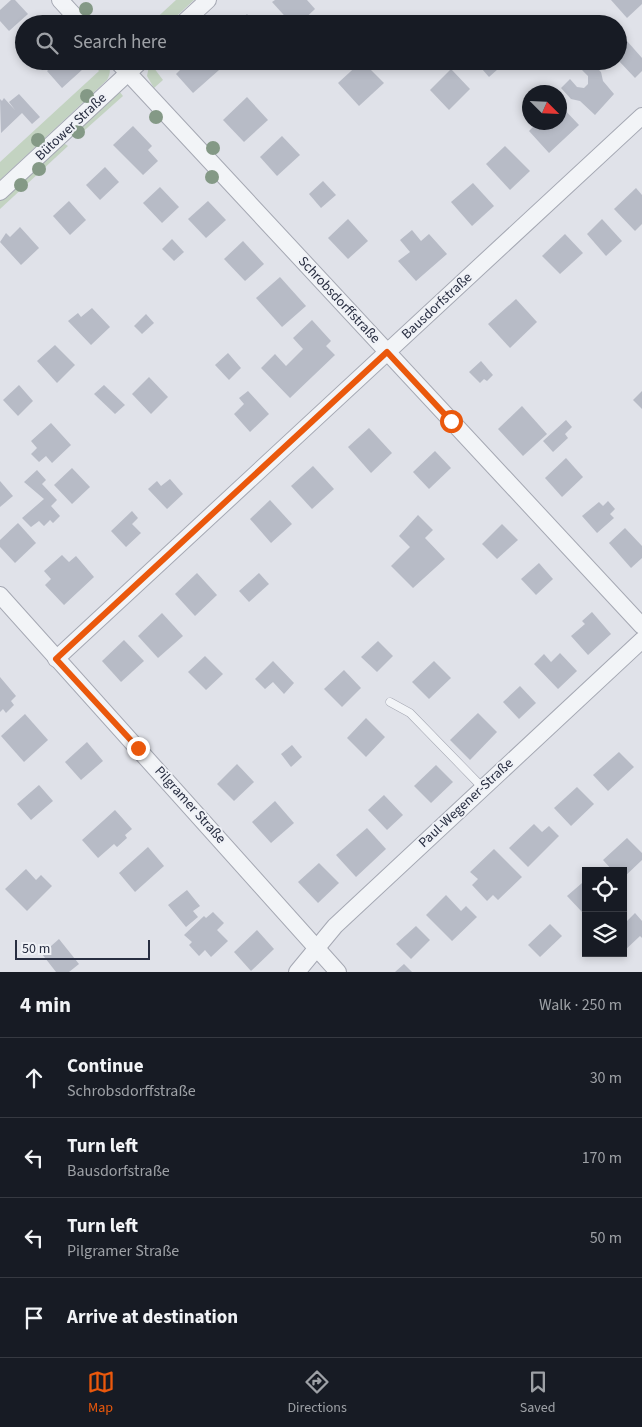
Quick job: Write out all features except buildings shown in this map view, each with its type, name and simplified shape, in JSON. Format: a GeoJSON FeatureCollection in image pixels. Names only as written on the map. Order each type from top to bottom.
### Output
{"type":"FeatureCollection","features":[{"type":"Feature","properties":{"kind":"street"},"geometry":{"type":"LineString","coordinates":[[60,0],[74,15]]}},
{"type":"Feature","properties":{"kind":"street"},"geometry":{"type":"LineString","coordinates":[[192,15],[208,0]]}},
{"type":"Feature","properties":{"kind":"street","name":"Schrobsdorffstraße"},"geometry":{"type":"LineString","coordinates":[[125,70],[642,626]]}},
{"type":"Feature","properties":{"kind":"street","name":"Bütower Straße"},"geometry":{"type":"LineString","coordinates":[[0,192],[132,70]]}},
{"type":"Feature","properties":{"kind":"street","name":"Bausdorfstraße"},"geometry":{"type":"LineString","coordinates":[[56,659],[642,116]]}},
{"type":"Feature","properties":{"kind":"street","name":"Pilgramer Straße"},"geometry":{"type":"LineString","coordinates":[[0,596],[338,972]]}},
{"type":"Feature","properties":{"kind":"street","name":"Paul-Wegener-Straße"},"geometry":{"type":"LineString","coordinates":[[298,972],[335,926],[482,787],[642,640]]}},
{"type":"Feature","properties":{"kind":"lane"},"geometry":{"type":"LineString","coordinates":[[390,702],[410,713],[482,787]]}},
{"type":"Feature","properties":{"kind":"green space"},"geometry":{"type":"Polygon","coordinates":[[[176,0],[194,0],[178,15],[160,15],[176,0]]]}},
{"type":"Feature","properties":{"kind":"green space"},"geometry":{"type":"Polygon","coordinates":[[[110,70],[107,80],[0,180],[0,162],[99,71],[110,70]]]}},
{"type":"Feature","properties":{"kind":"green space"},"geometry":{"type":"Polygon","coordinates":[[[148,70],[156,70],[163,80],[154,88],[147,76],[148,70]]]}},
{"type":"Feature","properties":{"kind":"green space"},"geometry":{"type":"Polygon","coordinates":[[[119,91],[123,96],[77,137],[73,132],[119,91]]]}},
{"type":"Feature","properties":{"kind":"green space"},"geometry":{"type":"Polygon","coordinates":[[[62,142],[68,146],[0,209],[0,199],[62,142]]]}},
{"type":"Feature","properties":{"kind":"route"},"geometry":{"type":"LineString","coordinates":[[138,748],[56,659],[387,352],[451,421]]}}]}
